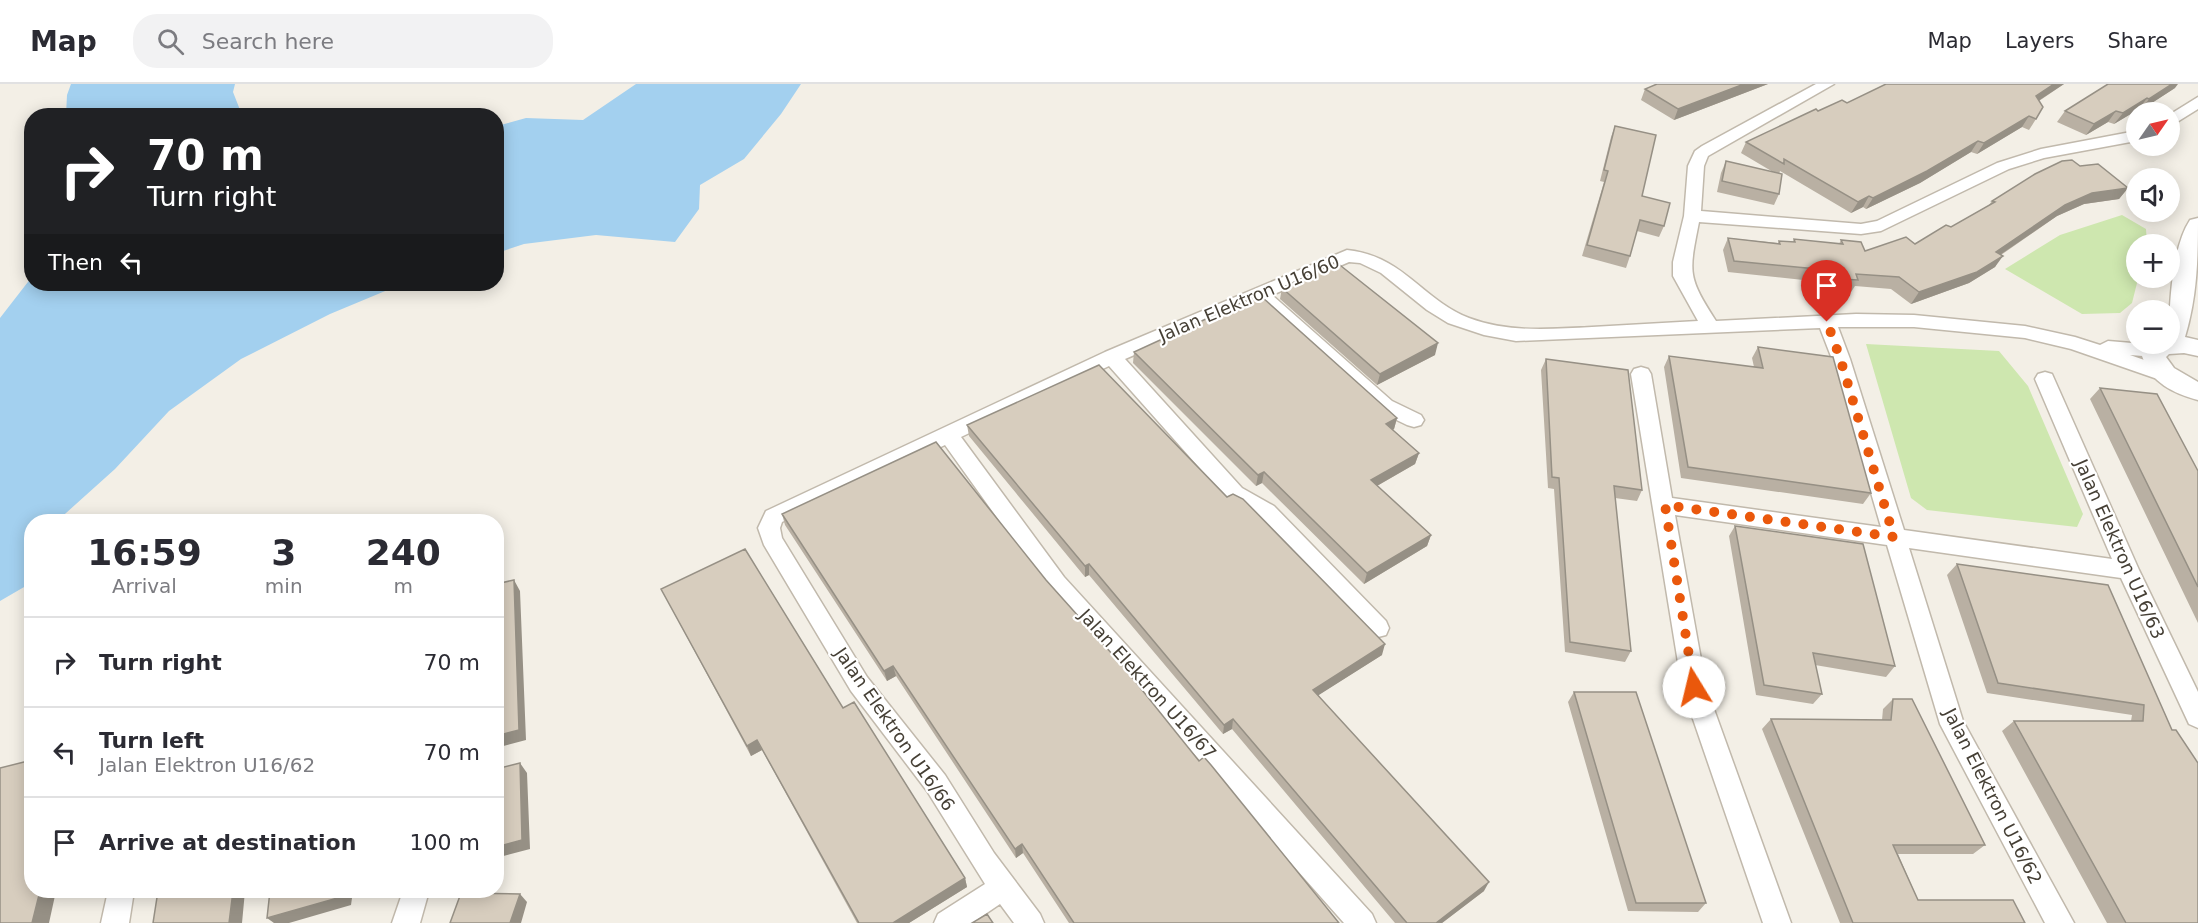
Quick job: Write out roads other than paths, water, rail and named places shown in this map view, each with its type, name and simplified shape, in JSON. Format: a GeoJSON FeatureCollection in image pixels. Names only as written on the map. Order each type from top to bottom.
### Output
{"type":"FeatureCollection","features":[{"type":"Feature","properties":{"kind":"street"},"geometry":{"type":"LineString","coordinates":[[1711,328],[1682,276],[1682,262],[1692,216],[1696,166],[1701,154],[1827,84]]}},
{"type":"Feature","properties":{"kind":"street"},"geometry":{"type":"LineString","coordinates":[[2180,114],[2198,102]]}},
{"type":"Feature","properties":{"kind":"street"},"geometry":{"type":"LineString","coordinates":[[1692,216],[1861,229],[1881,226],[2003,166],[2041,154],[2126,138]]}},
{"type":"Feature","properties":{"kind":"street"},"geometry":{"type":"LineString","coordinates":[[2180,313],[2189,254],[2198,225]]}},
{"type":"Feature","properties":{"kind":"street","name":"Jalan Elektron U16/60"},"geometry":{"type":"LineString","coordinates":[[794,506],[1112,357],[1347,256],[1364,256],[1377,262],[1445,314],[1501,334],[1526,336],[1827,322],[1914,321],[2025,332],[2075,343]]}},
{"type":"Feature","properties":{"kind":"street"},"geometry":{"type":"LineString","coordinates":[[1258,293],[1385,406],[1414,420]]}},
{"type":"Feature","properties":{"kind":"street"},"geometry":{"type":"LineString","coordinates":[[2182,309],[2198,332]]}},
{"type":"Feature","properties":{"kind":"street","name":"Jalan Elektron U16/62"},"geometry":{"type":"LineString","coordinates":[[1827,322],[1952,724],[2060,923]]}},
{"type":"Feature","properties":{"kind":"street"},"geometry":{"type":"LineString","coordinates":[[2075,343],[2126,346]]}},
{"type":"Feature","properties":{"kind":"street"},"geometry":{"type":"LineString","coordinates":[[2075,343],[2166,375],[2196,392]]}},
{"type":"Feature","properties":{"kind":"street"},"geometry":{"type":"LineString","coordinates":[[2180,348],[2198,348]]}},
{"type":"Feature","properties":{"kind":"street"},"geometry":{"type":"LineString","coordinates":[[2160,354],[2155,362],[2166,375]]}},
{"type":"Feature","properties":{"kind":"street"},"geometry":{"type":"LineString","coordinates":[[1112,357],[1235,494],[1267,512],[1377,628]]}},
{"type":"Feature","properties":{"kind":"street"},"geometry":{"type":"LineString","coordinates":[[1641,374],[1697,696],[1777,923]]}},
{"type":"Feature","properties":{"kind":"street","name":"Jalan Elektron U16/63"},"geometry":{"type":"LineString","coordinates":[[2044,379],[2128,570],[2198,717]]}},
{"type":"Feature","properties":{"kind":"street","name":"Jalan Elektron U16/67"},"geometry":{"type":"LineString","coordinates":[[948,434],[1056,583],[1362,923]]}},
{"type":"Feature","properties":{"kind":"street"},"geometry":{"type":"LineString","coordinates":[[1665,505],[2128,570]]}},
{"type":"Feature","properties":{"kind":"street","name":"Jalan Elektron U16/66"},"geometry":{"type":"LineString","coordinates":[[794,506],[773,517],[769,528],[772,540],[859,684],[936,783],[985,862],[1030,923]]}},
{"type":"Feature","properties":{"kind":"street"},"geometry":{"type":"LineString","coordinates":[[948,923],[1003,887]]}},
{"type":"Feature","properties":{"kind":"street"},"geometry":{"type":"LineString","coordinates":[[115,923],[120,898]]}},
{"type":"Feature","properties":{"kind":"street"},"geometry":{"type":"LineString","coordinates":[[406,923],[414,898]]}},
{"type":"Feature","properties":{"kind":"water"},"geometry":{"type":"Polygon","coordinates":[[[71,84],[235,84],[233,92],[239,108],[66,108],[67,95],[71,84]]]}},
{"type":"Feature","properties":{"kind":"water"},"geometry":{"type":"Polygon","coordinates":[[[636,84],[801,84],[781,114],[744,159],[700,185],[699,209],[675,242],[596,235],[524,244],[504,251],[504,124],[526,118],[583,120],[636,84]]]}},
{"type":"Feature","properties":{"kind":"water"},"geometry":{"type":"Polygon","coordinates":[[[24,287],[24,291],[385,291],[330,314],[241,359],[169,411],[115,469],[65,514],[24,514],[24,587],[0,601],[0,318],[24,287]]]}}]}
